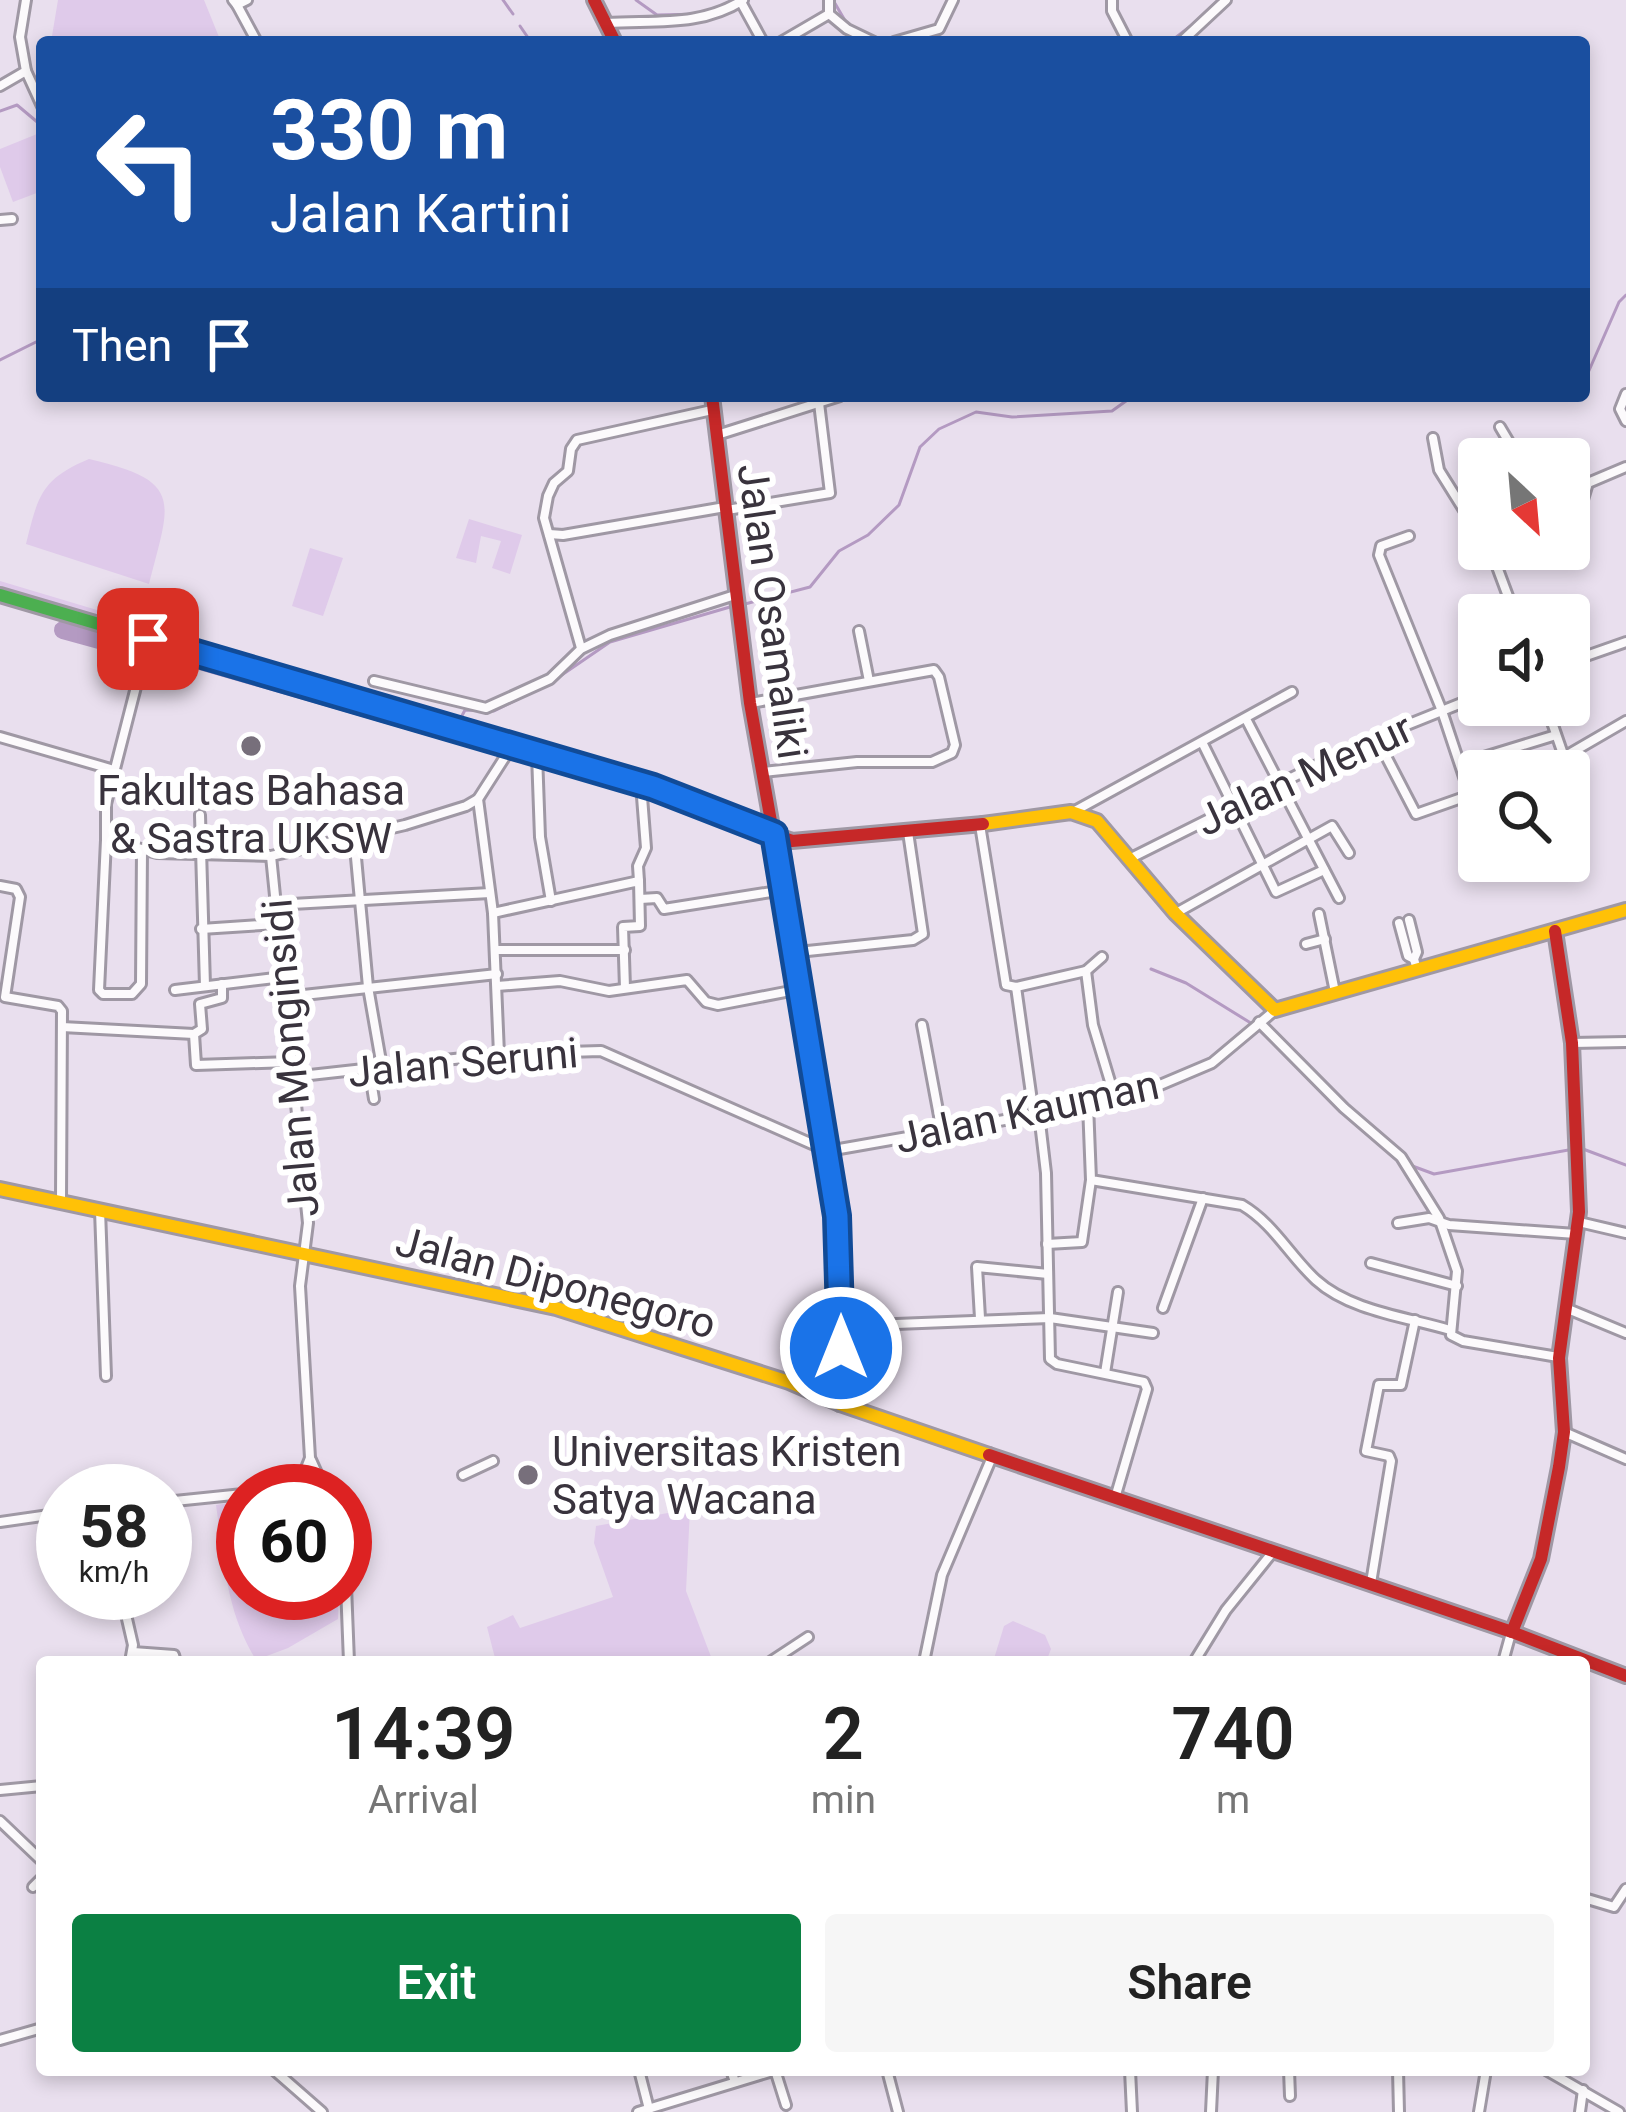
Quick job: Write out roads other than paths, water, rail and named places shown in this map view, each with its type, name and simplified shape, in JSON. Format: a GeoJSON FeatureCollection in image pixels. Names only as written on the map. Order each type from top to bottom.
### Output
{"type":"FeatureCollection","features":[{"type":"Feature","properties":{"kind":"main road"},"geometry":{"type":"LineString","coordinates":[[594,0],[612,36]]}},
{"type":"Feature","properties":{"kind":"main road","name":"Jalan Osamaliki"},"geometry":{"type":"LineString","coordinates":[[713,403],[750,703],[828,1151],[841,1288],[840,1404]]}},
{"type":"Feature","properties":{"kind":"main road"},"geometry":{"type":"LineString","coordinates":[[0,595],[640,783],[801,842],[1071,812],[1097,820],[1175,913],[1275,1010],[1336,994],[1415,964],[1626,910]]}},
{"type":"Feature","properties":{"kind":"main road"},"geometry":{"type":"LineString","coordinates":[[1512,1632],[1541,1559],[1564,1432],[1559,1358],[1578,1228],[1572,1043],[1556,931]]}},
{"type":"Feature","properties":{"kind":"main road","name":"Jalan Diponegoro"},"geometry":{"type":"LineString","coordinates":[[0,1189],[556,1308],[789,1382],[840,1404],[1575,1656]]}},
{"type":"Feature","properties":{"kind":"main road","name":"Jalan Diponegoro"},"geometry":{"type":"LineString","coordinates":[[1590,1662],[1626,1676]]}},
{"type":"Feature","properties":{"kind":"street"},"geometry":{"type":"LineString","coordinates":[[26,0],[20,37],[36,92]]}},
{"type":"Feature","properties":{"kind":"street"},"geometry":{"type":"LineString","coordinates":[[248,0],[235,3],[253,36]]}},
{"type":"Feature","properties":{"kind":"street"},"geometry":{"type":"LineString","coordinates":[[792,36],[830,14],[829,0]]}},
{"type":"Feature","properties":{"kind":"street"},"geometry":{"type":"LineString","coordinates":[[915,36],[939,29],[953,0]]}},
{"type":"Feature","properties":{"kind":"street"},"geometry":{"type":"LineString","coordinates":[[1112,0],[1112,11],[1125,36]]}},
{"type":"Feature","properties":{"kind":"street"},"geometry":{"type":"LineString","coordinates":[[1187,36],[1226,0]]}},
{"type":"Feature","properties":{"kind":"street"},"geometry":{"type":"LineString","coordinates":[[606,23],[687,22],[721,14],[742,1],[760,36]]}},
{"type":"Feature","properties":{"kind":"street"},"geometry":{"type":"LineString","coordinates":[[830,14],[862,36]]}},
{"type":"Feature","properties":{"kind":"street"},"geometry":{"type":"LineString","coordinates":[[0,86],[26,70]]}},
{"type":"Feature","properties":{"kind":"street"},"geometry":{"type":"LineString","coordinates":[[0,220],[12,219]]}},
{"type":"Feature","properties":{"kind":"street"},"geometry":{"type":"LineString","coordinates":[[1626,394],[1620,409],[1626,421]]}},
{"type":"Feature","properties":{"kind":"street"},"geometry":{"type":"LineString","coordinates":[[716,435],[824,402]]}},
{"type":"Feature","properties":{"kind":"street"},"geometry":{"type":"LineString","coordinates":[[581,649],[548,534],[546,503],[554,483],[568,471],[571,449],[577,440],[713,403]]}},
{"type":"Feature","properties":{"kind":"street"},"geometry":{"type":"LineString","coordinates":[[548,534],[562,536],[830,493],[819,404]]}},
{"type":"Feature","properties":{"kind":"street"},"geometry":{"type":"LineString","coordinates":[[1499,427],[1506,438]]}},
{"type":"Feature","properties":{"kind":"street"},"geometry":{"type":"LineString","coordinates":[[1433,438],[1434,457],[1458,502]]}},
{"type":"Feature","properties":{"kind":"street"},"geometry":{"type":"LineString","coordinates":[[1590,483],[1626,466]]}},
{"type":"Feature","properties":{"kind":"street"},"geometry":{"type":"LineString","coordinates":[[1408,536],[1382,546],[1379,555],[1458,756]]}},
{"type":"Feature","properties":{"kind":"street"},"geometry":{"type":"LineString","coordinates":[[374,681],[486,708],[550,679],[581,649],[621,631],[735,601]]}},
{"type":"Feature","properties":{"kind":"street"},"geometry":{"type":"LineString","coordinates":[[859,631],[869,680]]}},
{"type":"Feature","properties":{"kind":"street"},"geometry":{"type":"LineString","coordinates":[[142,850],[141,985],[132,994],[103,994],[99,990],[103,821],[148,639]]}},
{"type":"Feature","properties":{"kind":"street"},"geometry":{"type":"LineString","coordinates":[[1590,655],[1626,642]]}},
{"type":"Feature","properties":{"kind":"street"},"geometry":{"type":"LineString","coordinates":[[750,703],[934,670],[955,745],[952,753],[932,762],[857,762],[762,772]]}},
{"type":"Feature","properties":{"kind":"street"},"geometry":{"type":"LineString","coordinates":[[1071,812],[1292,692]]}},
{"type":"Feature","properties":{"kind":"street","name":"Jalan Menur"},"geometry":{"type":"LineString","coordinates":[[1131,858],[1278,782],[1458,705]]}},
{"type":"Feature","properties":{"kind":"street"},"geometry":{"type":"LineString","coordinates":[[1246,719],[1339,898]]}},
{"type":"Feature","properties":{"kind":"street"},"geometry":{"type":"LineString","coordinates":[[1576,750],[1626,721]]}},
{"type":"Feature","properties":{"kind":"street"},"geometry":{"type":"LineString","coordinates":[[1553,726],[1561,750]]}},
{"type":"Feature","properties":{"kind":"street"},"geometry":{"type":"LineString","coordinates":[[1507,750],[1556,735]]}},
{"type":"Feature","properties":{"kind":"street"},"geometry":{"type":"LineString","coordinates":[[0,736],[114,770]]}},
{"type":"Feature","properties":{"kind":"street"},"geometry":{"type":"LineString","coordinates":[[1376,737],[1416,814],[1458,799]]}},
{"type":"Feature","properties":{"kind":"street"},"geometry":{"type":"LineString","coordinates":[[1202,742],[1277,892],[1324,870]]}},
{"type":"Feature","properties":{"kind":"street"},"geometry":{"type":"LineString","coordinates":[[499,1054],[494,913],[478,799],[513,745]]}},
{"type":"Feature","properties":{"kind":"street"},"geometry":{"type":"LineString","coordinates":[[537,752],[540,837],[551,901]]}},
{"type":"Feature","properties":{"kind":"street"},"geometry":{"type":"LineString","coordinates":[[625,988],[623,927],[640,926],[638,866],[646,848],[640,783]]}},
{"type":"Feature","properties":{"kind":"street","name":"Jalan Monginsidi"},"geometry":{"type":"LineString","coordinates":[[310,1458],[300,1286],[308,1222],[272,856],[422,820],[478,799]]}},
{"type":"Feature","properties":{"kind":"street"},"geometry":{"type":"LineString","coordinates":[[200,815],[205,986]]}},
{"type":"Feature","properties":{"kind":"street"},"geometry":{"type":"LineString","coordinates":[[980,825],[1002,977],[1008,986],[1086,971],[1102,957]]}},
{"type":"Feature","properties":{"kind":"street"},"geometry":{"type":"LineString","coordinates":[[1175,913],[1334,826],[1349,853]]}},
{"type":"Feature","properties":{"kind":"street"},"geometry":{"type":"LineString","coordinates":[[796,952],[913,940],[923,934],[908,832]]}},
{"type":"Feature","properties":{"kind":"street"},"geometry":{"type":"LineString","coordinates":[[354,836],[368,987],[382,1067]]}},
{"type":"Feature","properties":{"kind":"street"},"geometry":{"type":"LineString","coordinates":[[106,839],[142,850],[200,856],[272,856]]}},
{"type":"Feature","properties":{"kind":"street"},"geometry":{"type":"LineString","coordinates":[[494,913],[639,880]]}},
{"type":"Feature","properties":{"kind":"street"},"geometry":{"type":"LineString","coordinates":[[0,886],[20,892],[4,997],[58,1006],[62,1027],[61,1200]]}},
{"type":"Feature","properties":{"kind":"street"},"geometry":{"type":"LineString","coordinates":[[640,898],[657,898],[664,909],[785,890]]}},
{"type":"Feature","properties":{"kind":"street"},"geometry":{"type":"LineString","coordinates":[[274,905],[490,893]]}},
{"type":"Feature","properties":{"kind":"street"},"geometry":{"type":"LineString","coordinates":[[1319,914],[1336,994]]}},
{"type":"Feature","properties":{"kind":"street"},"geometry":{"type":"LineString","coordinates":[[1404,922],[1418,952],[1415,964]]}},
{"type":"Feature","properties":{"kind":"street"},"geometry":{"type":"LineString","coordinates":[[201,929],[278,923]]}},
{"type":"Feature","properties":{"kind":"street"},"geometry":{"type":"LineString","coordinates":[[1306,944],[1324,939]]}},
{"type":"Feature","properties":{"kind":"street"},"geometry":{"type":"LineString","coordinates":[[495,950],[625,950]]}},
{"type":"Feature","properties":{"kind":"street"},"geometry":{"type":"LineString","coordinates":[[0,957],[11,959]]}},
{"type":"Feature","properties":{"kind":"street"},"geometry":{"type":"LineString","coordinates":[[1086,971],[1093,1025],[1115,1098]]}},
{"type":"Feature","properties":{"kind":"street"},"geometry":{"type":"LineString","coordinates":[[285,997],[497,974]]}},
{"type":"Feature","properties":{"kind":"street"},"geometry":{"type":"LineString","coordinates":[[175,990],[283,976]]}},
{"type":"Feature","properties":{"kind":"street"},"geometry":{"type":"LineString","coordinates":[[497,986],[560,981],[592,989],[625,988],[687,980],[706,1002],[718,1005],[802,988]]}},
{"type":"Feature","properties":{"kind":"street"},"geometry":{"type":"LineString","coordinates":[[62,1027],[194,1034],[202,1029],[200,1004],[222,998],[221,984]]}},
{"type":"Feature","properties":{"kind":"street"},"geometry":{"type":"LineString","coordinates":[[1016,987],[1046,1173],[1053,1362],[1144,1382],[1148,1389],[1115,1498]]}},
{"type":"Feature","properties":{"kind":"street","name":"Jalan Kauman"},"geometry":{"type":"LineString","coordinates":[[828,1151],[1115,1098],[1203,1068],[1275,1010]]}},
{"type":"Feature","properties":{"kind":"street"},"geometry":{"type":"LineString","coordinates":[[922,1025],[942,1132]]}},
{"type":"Feature","properties":{"kind":"street"},"geometry":{"type":"LineString","coordinates":[[1255,1025],[1405,1163],[1439,1218],[1457,1271],[1450,1330]]}},
{"type":"Feature","properties":{"kind":"street"},"geometry":{"type":"LineString","coordinates":[[194,1034],[194,1061],[199,1067],[291,1061]]}},
{"type":"Feature","properties":{"kind":"street"},"geometry":{"type":"LineString","coordinates":[[1572,1043],[1626,1042]]}},
{"type":"Feature","properties":{"kind":"street","name":"Jalan Seruni"},"geometry":{"type":"LineString","coordinates":[[292,1077],[499,1054],[586,1050],[616,1055],[828,1151]]}},
{"type":"Feature","properties":{"kind":"street"},"geometry":{"type":"LineString","coordinates":[[369,1068],[374,1100]]}},
{"type":"Feature","properties":{"kind":"street"},"geometry":{"type":"LineString","coordinates":[[1047,1244],[1082,1243],[1091,1180],[1088,1104]]}},
{"type":"Feature","properties":{"kind":"street"},"geometry":{"type":"LineString","coordinates":[[1091,1180],[1243,1205],[1264,1218],[1315,1279],[1336,1293],[1363,1306],[1450,1330],[1463,1341],[1559,1358]]}},
{"type":"Feature","properties":{"kind":"street"},"geometry":{"type":"LineString","coordinates":[[1163,1308],[1203,1198]]}},
{"type":"Feature","properties":{"kind":"street"},"geometry":{"type":"LineString","coordinates":[[100,1210],[106,1376]]}},
{"type":"Feature","properties":{"kind":"street"},"geometry":{"type":"LineString","coordinates":[[1398,1223],[1439,1218],[1449,1225],[1626,1233]]}},
{"type":"Feature","properties":{"kind":"street"},"geometry":{"type":"LineString","coordinates":[[1371,1263],[1457,1286]]}},
{"type":"Feature","properties":{"kind":"street"},"geometry":{"type":"LineString","coordinates":[[980,1318],[976,1267],[1048,1274]]}},
{"type":"Feature","properties":{"kind":"street"},"geometry":{"type":"LineString","coordinates":[[1105,1373],[1118,1292]]}},
{"type":"Feature","properties":{"kind":"street"},"geometry":{"type":"LineString","coordinates":[[1568,1309],[1626,1333]]}},
{"type":"Feature","properties":{"kind":"street"},"geometry":{"type":"LineString","coordinates":[[896,1324],[1049,1318],[1153,1334]]}},
{"type":"Feature","properties":{"kind":"street"},"geometry":{"type":"LineString","coordinates":[[1371,1583],[1391,1461],[1389,1456],[1366,1451],[1379,1385],[1400,1385],[1415,1319]]}},
{"type":"Feature","properties":{"kind":"street"},"geometry":{"type":"LineString","coordinates":[[1564,1432],[1626,1459]]}},
{"type":"Feature","properties":{"kind":"street"},"geometry":{"type":"LineString","coordinates":[[926,1656],[942,1575],[992,1456]]}},
{"type":"Feature","properties":{"kind":"street"},"geometry":{"type":"LineString","coordinates":[[308,1464],[310,1458]]}},
{"type":"Feature","properties":{"kind":"street"},"geometry":{"type":"LineString","coordinates":[[310,1458],[313,1464]]}},
{"type":"Feature","properties":{"kind":"street"},"geometry":{"type":"LineString","coordinates":[[463,1475],[493,1461]]}},
{"type":"Feature","properties":{"kind":"street"},"geometry":{"type":"LineString","coordinates":[[0,1522],[36,1517]]}},
{"type":"Feature","properties":{"kind":"street"},"geometry":{"type":"LineString","coordinates":[[1199,1656],[1226,1610],[1273,1552]]}},
{"type":"Feature","properties":{"kind":"street"},"geometry":{"type":"LineString","coordinates":[[126,1620],[132,1656]]}},
{"type":"Feature","properties":{"kind":"street"},"geometry":{"type":"LineString","coordinates":[[347,1620],[349,1656]]}},
{"type":"Feature","properties":{"kind":"street"},"geometry":{"type":"LineString","coordinates":[[1505,1656],[1512,1632]]}},
{"type":"Feature","properties":{"kind":"street"},"geometry":{"type":"LineString","coordinates":[[779,1656],[808,1637]]}},
{"type":"Feature","properties":{"kind":"street"},"geometry":{"type":"LineString","coordinates":[[1546,1656],[1550,1646]]}},
{"type":"Feature","properties":{"kind":"street"},"geometry":{"type":"LineString","coordinates":[[0,1790],[36,1787]]}},
{"type":"Feature","properties":{"kind":"street"},"geometry":{"type":"LineString","coordinates":[[0,1821],[36,1855]]}},
{"type":"Feature","properties":{"kind":"street"},"geometry":{"type":"LineString","coordinates":[[33,1887],[36,1884]]}},
{"type":"Feature","properties":{"kind":"street"},"geometry":{"type":"LineString","coordinates":[[1590,1900],[1614,1907],[1626,1889]]}},
{"type":"Feature","properties":{"kind":"street"},"geometry":{"type":"LineString","coordinates":[[0,2040],[36,2030]]}},
{"type":"Feature","properties":{"kind":"street"},"geometry":{"type":"LineString","coordinates":[[281,2076],[320,2110]]}},
{"type":"Feature","properties":{"kind":"street"},"geometry":{"type":"LineString","coordinates":[[640,2076],[644,2110],[757,2076]]}},
{"type":"Feature","properties":{"kind":"street"},"geometry":{"type":"LineString","coordinates":[[733,2076],[735,2083]]}},
{"type":"Feature","properties":{"kind":"street"},"geometry":{"type":"LineString","coordinates":[[778,2076],[786,2104]]}},
{"type":"Feature","properties":{"kind":"street"},"geometry":{"type":"LineString","coordinates":[[889,2076],[898,2112]]}},
{"type":"Feature","properties":{"kind":"street"},"geometry":{"type":"LineString","coordinates":[[1130,2076],[1132,2112]]}},
{"type":"Feature","properties":{"kind":"street"},"geometry":{"type":"LineString","coordinates":[[1211,2112],[1213,2076]]}},
{"type":"Feature","properties":{"kind":"street"},"geometry":{"type":"LineString","coordinates":[[1289,2076],[1290,2096]]}},
{"type":"Feature","properties":{"kind":"street"},"geometry":{"type":"LineString","coordinates":[[1399,2076],[1399,2112]]}},
{"type":"Feature","properties":{"kind":"street"},"geometry":{"type":"LineString","coordinates":[[1479,2112],[1485,2076]]}},
{"type":"Feature","properties":{"kind":"street"},"geometry":{"type":"LineString","coordinates":[[1557,2076],[1619,2112]]}},
{"type":"Feature","properties":{"kind":"street"},"geometry":{"type":"LineString","coordinates":[[1580,2112],[1583,2090]]}},
{"type":"Feature","properties":{"kind":"street"},"geometry":{"type":"LineString","coordinates":[[302,2112],[320,2110]]}},
{"type":"Feature","properties":{"kind":"waterway"},"geometry":{"type":"LineString","coordinates":[[503,0],[513,14]]}},
{"type":"Feature","properties":{"kind":"waterway"},"geometry":{"type":"LineString","coordinates":[[636,0],[657,15],[701,14]]}},
{"type":"Feature","properties":{"kind":"waterway"},"geometry":{"type":"LineString","coordinates":[[833,0],[847,24]]}},
{"type":"Feature","properties":{"kind":"waterway"},"geometry":{"type":"LineString","coordinates":[[1178,36],[1206,14]]}},
{"type":"Feature","properties":{"kind":"waterway"},"geometry":{"type":"LineString","coordinates":[[520,26],[527,36]]}},
{"type":"Feature","properties":{"kind":"waterway"},"geometry":{"type":"LineString","coordinates":[[0,111],[17,105],[36,121]]}},
{"type":"Feature","properties":{"kind":"waterway"},"geometry":{"type":"LineString","coordinates":[[1590,368],[1626,295]]}},
{"type":"Feature","properties":{"kind":"waterway"},"geometry":{"type":"LineString","coordinates":[[0,360],[36,342]]}},
{"type":"Feature","properties":{"kind":"waterway"},"geometry":{"type":"LineString","coordinates":[[745,604],[810,587],[839,551],[868,535],[899,505],[920,447],[939,429],[976,412],[1012,417],[1112,411],[1125,402]]}},
{"type":"Feature","properties":{"kind":"waterway"},"geometry":{"type":"LineString","coordinates":[[553,681],[610,642],[730,607]]}},
{"type":"Feature","properties":{"kind":"waterway"},"geometry":{"type":"LineString","coordinates":[[63,630],[143,652]]}},
{"type":"Feature","properties":{"kind":"waterway"},"geometry":{"type":"LineString","coordinates":[[149,654],[447,740],[453,734]]}},
{"type":"Feature","properties":{"kind":"waterway"},"geometry":{"type":"LineString","coordinates":[[457,725],[465,710],[494,711],[544,686]]}},
{"type":"Feature","properties":{"kind":"waterway"},"geometry":{"type":"LineString","coordinates":[[1151,969],[1186,983],[1254,1025],[1398,1161]]}},
{"type":"Feature","properties":{"kind":"waterway"},"geometry":{"type":"LineString","coordinates":[[1407,1164],[1434,1174],[1574,1149]]}},
{"type":"Feature","properties":{"kind":"waterway"},"geometry":{"type":"LineString","coordinates":[[1583,1149],[1626,1165]]}},
{"type":"Feature","properties":{"kind":"place","name":"Fakultas Bahasa & Sastra UKSW"},"geometry":{"type":"Point","coordinates":[251,746]}},
{"type":"Feature","properties":{"kind":"place","name":"Universitas Kristen Satya Wacana"},"geometry":{"type":"Point","coordinates":[528,1475]}}]}
